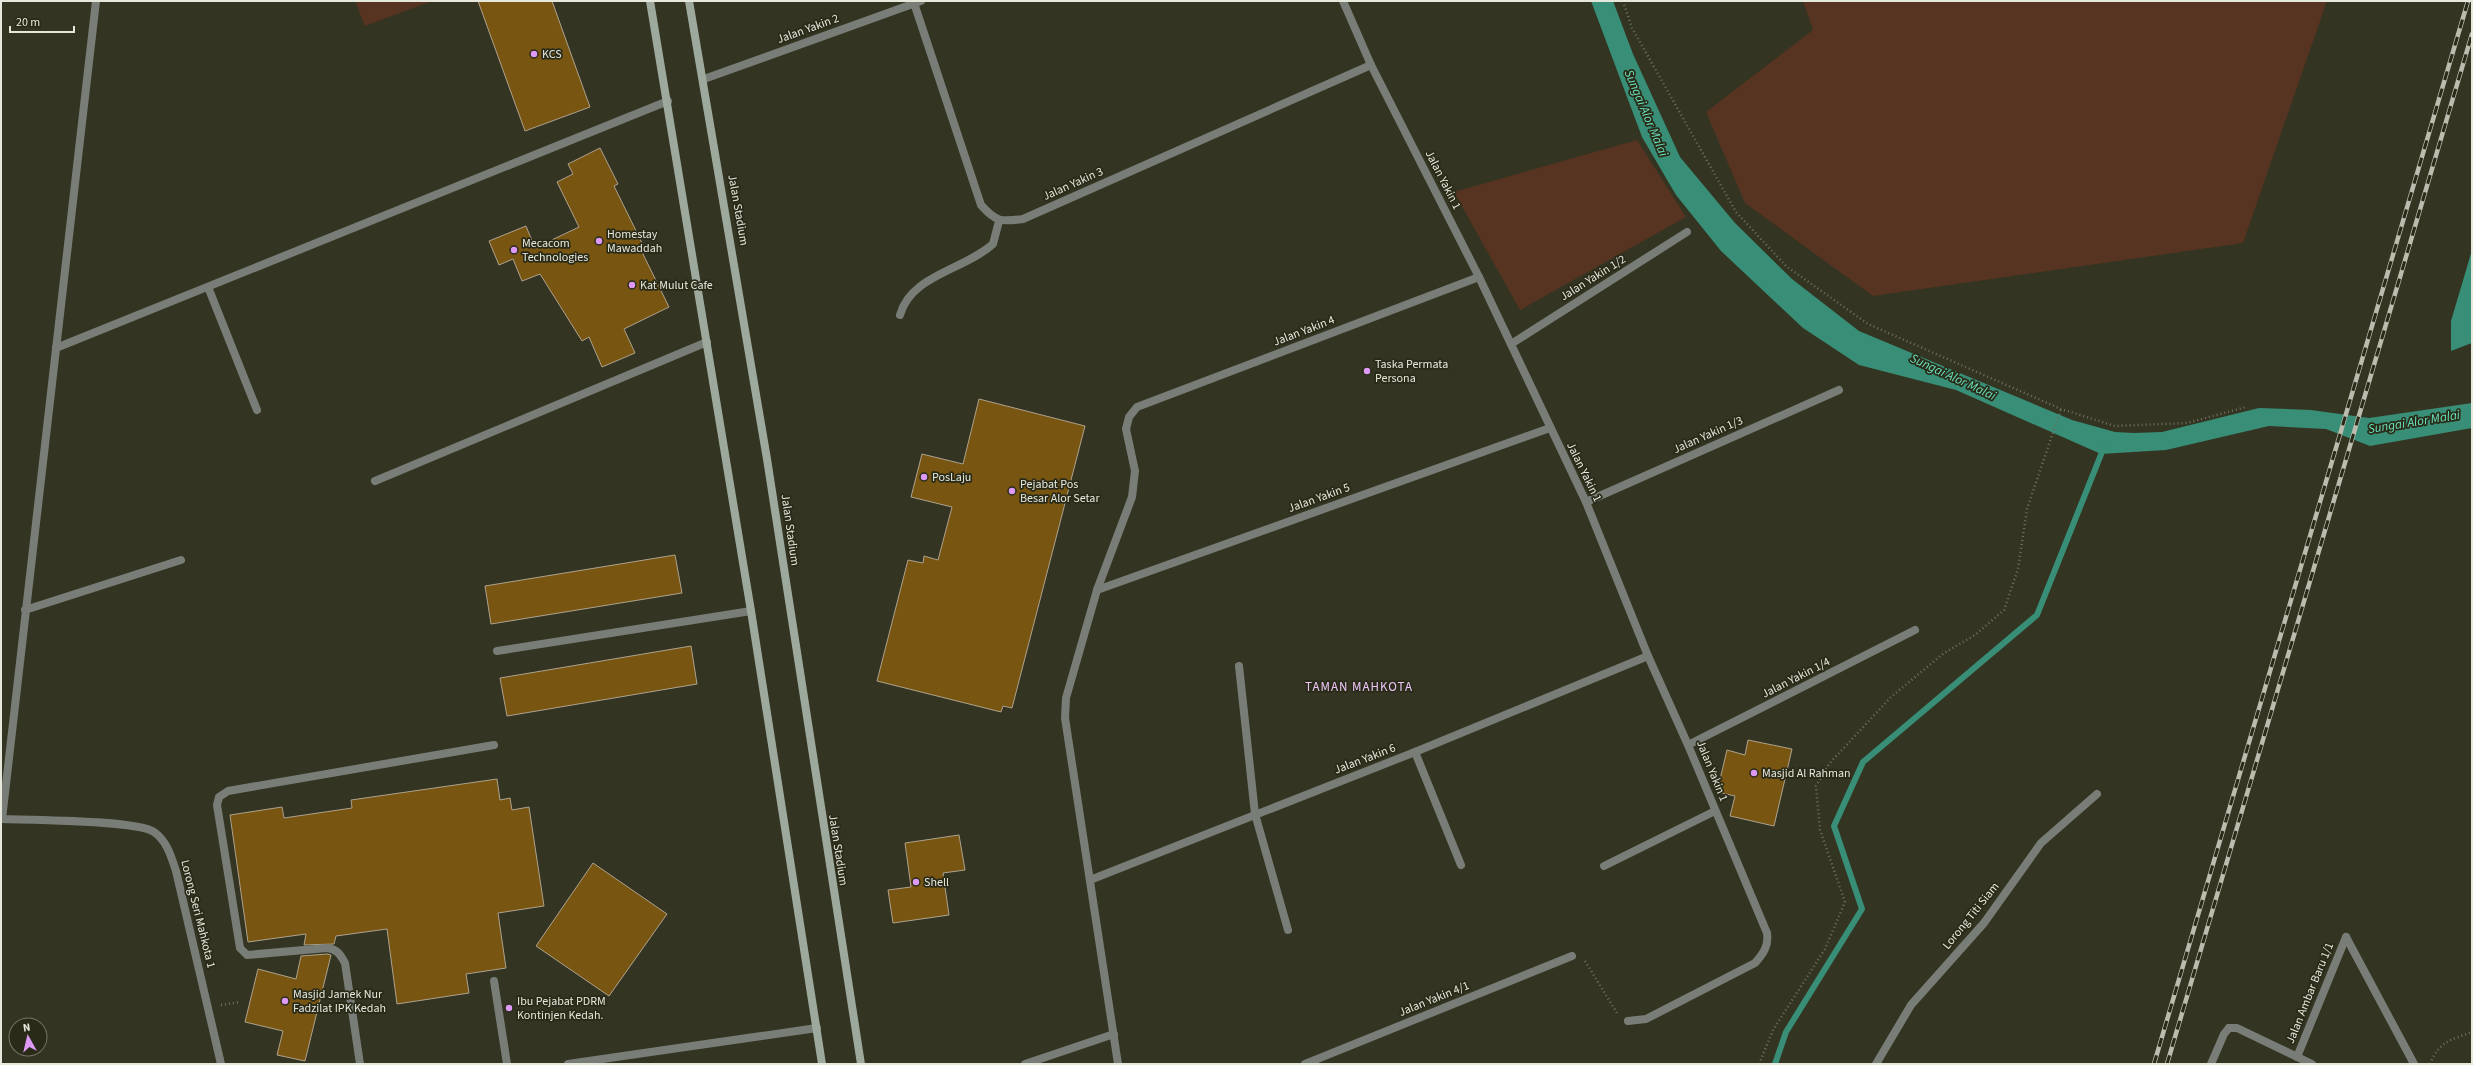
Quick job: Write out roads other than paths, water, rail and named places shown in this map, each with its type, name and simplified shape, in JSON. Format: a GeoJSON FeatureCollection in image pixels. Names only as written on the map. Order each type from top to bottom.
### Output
{"type":"FeatureCollection","features":[{"type":"Feature","properties":{"kind":"main road"},"geometry":{"type":"LineString","coordinates":[[650,1],[668,101],[751,611],[822,1064]]}},
{"type":"Feature","properties":{"kind":"main road","name":"Jalan Stadium"},"geometry":{"type":"LineString","coordinates":[[689,1],[704,79],[767,460],[860,1064]]}},
{"type":"Feature","properties":{"kind":"street"},"geometry":{"type":"LineString","coordinates":[[1,819],[96,1]]}},
{"type":"Feature","properties":{"kind":"street","name":"Jalan Yakin 1"},"geometry":{"type":"LineString","coordinates":[[1343,1],[1371,65],[1479,277],[1586,502],[1648,656],[1688,745],[1767,933],[1768,941],[1765,949],[1755,963],[1646,1019],[1628,1021]]}},
{"type":"Feature","properties":{"kind":"street"},"geometry":{"type":"LineString","coordinates":[[900,316],[903,305],[916,289],[968,262],[993,244],[999,221],[990,215],[981,205],[918,2]]}},
{"type":"Feature","properties":{"kind":"street","name":"Jalan Yakin 2"},"geometry":{"type":"LineString","coordinates":[[704,79],[918,2]]}},
{"type":"Feature","properties":{"kind":"street","name":"Jalan Yakin 3"},"geometry":{"type":"LineString","coordinates":[[999,221],[1023,219],[1371,65]]}},
{"type":"Feature","properties":{"kind":"street"},"geometry":{"type":"LineString","coordinates":[[56,348],[668,101]]}},
{"type":"Feature","properties":{"kind":"street","name":"Jalan Yakin 1/2"},"geometry":{"type":"LineString","coordinates":[[1511,344],[1687,232]]}},
{"type":"Feature","properties":{"kind":"street","name":"Jalan Yakin 4"},"geometry":{"type":"LineString","coordinates":[[1097,590],[1132,497],[1134,471],[1126,429],[1129,416],[1137,407],[1479,277]]}},
{"type":"Feature","properties":{"kind":"street"},"geometry":{"type":"LineString","coordinates":[[208,287],[257,410]]}},
{"type":"Feature","properties":{"kind":"street"},"geometry":{"type":"LineString","coordinates":[[375,481],[707,342]]}},
{"type":"Feature","properties":{"kind":"street","name":"Jalan Yakin 1/3"},"geometry":{"type":"LineString","coordinates":[[1586,502],[1839,390]]}},
{"type":"Feature","properties":{"kind":"street","name":"Jalan Yakin 5"},"geometry":{"type":"LineString","coordinates":[[1097,590],[1550,428]]}},
{"type":"Feature","properties":{"kind":"street"},"geometry":{"type":"LineString","coordinates":[[25,610],[181,560]]}},
{"type":"Feature","properties":{"kind":"street"},"geometry":{"type":"LineString","coordinates":[[1097,590],[1066,698],[1065,718],[1118,1064]]}},
{"type":"Feature","properties":{"kind":"street"},"geometry":{"type":"LineString","coordinates":[[497,652],[751,611]]}},
{"type":"Feature","properties":{"kind":"street","name":"Jalan Yakin 1/4"},"geometry":{"type":"LineString","coordinates":[[1688,745],[1915,630]]}},
{"type":"Feature","properties":{"kind":"street","name":"Jalan Yakin 6"},"geometry":{"type":"LineString","coordinates":[[1090,880],[1415,752],[1648,656]]}},
{"type":"Feature","properties":{"kind":"street"},"geometry":{"type":"LineString","coordinates":[[1239,666],[1255,814],[1288,930]]}},
{"type":"Feature","properties":{"kind":"street"},"geometry":{"type":"LineString","coordinates":[[360,1064],[345,963],[341,954],[335,949],[327,948],[247,955],[240,948],[217,805],[219,797],[228,791],[494,745]]}},
{"type":"Feature","properties":{"kind":"street"},"geometry":{"type":"LineString","coordinates":[[1415,752],[1461,865]]}},
{"type":"Feature","properties":{"kind":"street","name":"Lorong Titi Siam"},"geometry":{"type":"LineString","coordinates":[[1876,1064],[1911,1005],[1984,923],[2040,843],[2097,794]]}},
{"type":"Feature","properties":{"kind":"street"},"geometry":{"type":"LineString","coordinates":[[1604,866],[1716,811]]}},
{"type":"Feature","properties":{"kind":"street","name":"Lorong Seri Mahkota 1"},"geometry":{"type":"LineString","coordinates":[[1,819],[128,825],[153,831],[165,842],[176,871],[221,1064]]}},
{"type":"Feature","properties":{"kind":"street","name":"Jalan Ambar Baru 1/1"},"geometry":{"type":"LineString","coordinates":[[2297,1057],[2346,937],[2414,1064]]}},
{"type":"Feature","properties":{"kind":"street","name":"Jalan Yakin 4/1"},"geometry":{"type":"LineString","coordinates":[[1305,1064],[1572,956]]}},
{"type":"Feature","properties":{"kind":"street"},"geometry":{"type":"LineString","coordinates":[[494,981],[507,1064]]}},
{"type":"Feature","properties":{"kind":"street"},"geometry":{"type":"LineString","coordinates":[[568,1064],[817,1028]]}},
{"type":"Feature","properties":{"kind":"street"},"geometry":{"type":"LineString","coordinates":[[2211,1064],[2224,1034],[2229,1028],[2237,1028],[2312,1064]]}},
{"type":"Feature","properties":{"kind":"street"},"geometry":{"type":"LineString","coordinates":[[1024,1064],[1114,1034]]}},
{"type":"Feature","properties":{"kind":"water","name":"Sungai Alor Malai"},"geometry":{"type":"Polygon","coordinates":[[[1591,1],[1613,1],[1633,54],[1680,157],[1735,223],[1792,279],[1859,331],[2072,420],[2115,432],[2162,432],[2259,408],[2311,410],[2369,418],[2472,403],[2472,428],[2370,446],[2326,429],[2269,426],[2166,450],[2101,454],[1956,390],[1859,365],[1803,328],[1721,251],[1676,195],[1642,137],[1591,1]]]}},
{"type":"Feature","properties":{"kind":"water"},"geometry":{"type":"Polygon","coordinates":[[[2472,250],[2472,343],[2451,351],[2451,321],[2472,250]]]}},
{"type":"Feature","properties":{"kind":"waterway"},"geometry":{"type":"LineString","coordinates":[[1775,1064],[1786,1032],[1862,909],[1834,826],[1863,762],[2037,615],[2104,447]]}},
{"type":"Feature","properties":{"kind":"railway"},"geometry":{"type":"LineString","coordinates":[[2154,1064],[2468,1]]}},
{"type":"Feature","properties":{"kind":"railway"},"geometry":{"type":"LineString","coordinates":[[2167,1064],[2472,34]]}},
{"type":"Feature","properties":{"kind":"place","name":"KCS"},"geometry":{"type":"Point","coordinates":[534,54]}},
{"type":"Feature","properties":{"kind":"place","name":"Homestay Mawaddah"},"geometry":{"type":"Point","coordinates":[599,241]}},
{"type":"Feature","properties":{"kind":"place","name":"Mecacom Technologies"},"geometry":{"type":"Point","coordinates":[514,250]}},
{"type":"Feature","properties":{"kind":"place","name":"Kat Mulut Cafe"},"geometry":{"type":"Point","coordinates":[632,285]}},
{"type":"Feature","properties":{"kind":"place","name":"Taska Permata Persona"},"geometry":{"type":"Point","coordinates":[1367,371]}},
{"type":"Feature","properties":{"kind":"place","name":"PosLaju"},"geometry":{"type":"Point","coordinates":[924,477]}},
{"type":"Feature","properties":{"kind":"place","name":"Pejabat Pos Besar Alor Setar"},"geometry":{"type":"Point","coordinates":[1012,491]}},
{"type":"Feature","properties":{"kind":"place","name":"Masjid Al Rahman"},"geometry":{"type":"Point","coordinates":[1754,773]}},
{"type":"Feature","properties":{"kind":"place","name":"Shell"},"geometry":{"type":"Point","coordinates":[916,882]}},
{"type":"Feature","properties":{"kind":"place","name":"Masjid Jamek Nur Fadzilat IPK Kedah"},"geometry":{"type":"Point","coordinates":[285,1001]}},
{"type":"Feature","properties":{"kind":"place","name":"Ibu Pejabat PDRM Kontinjen Kedah."},"geometry":{"type":"Point","coordinates":[509,1008]}},
{"type":"Feature","properties":{"kind":"district","name":"TAMAN MAHKOTA"},"geometry":{"type":"Point","coordinates":[1359,687]}}]}
